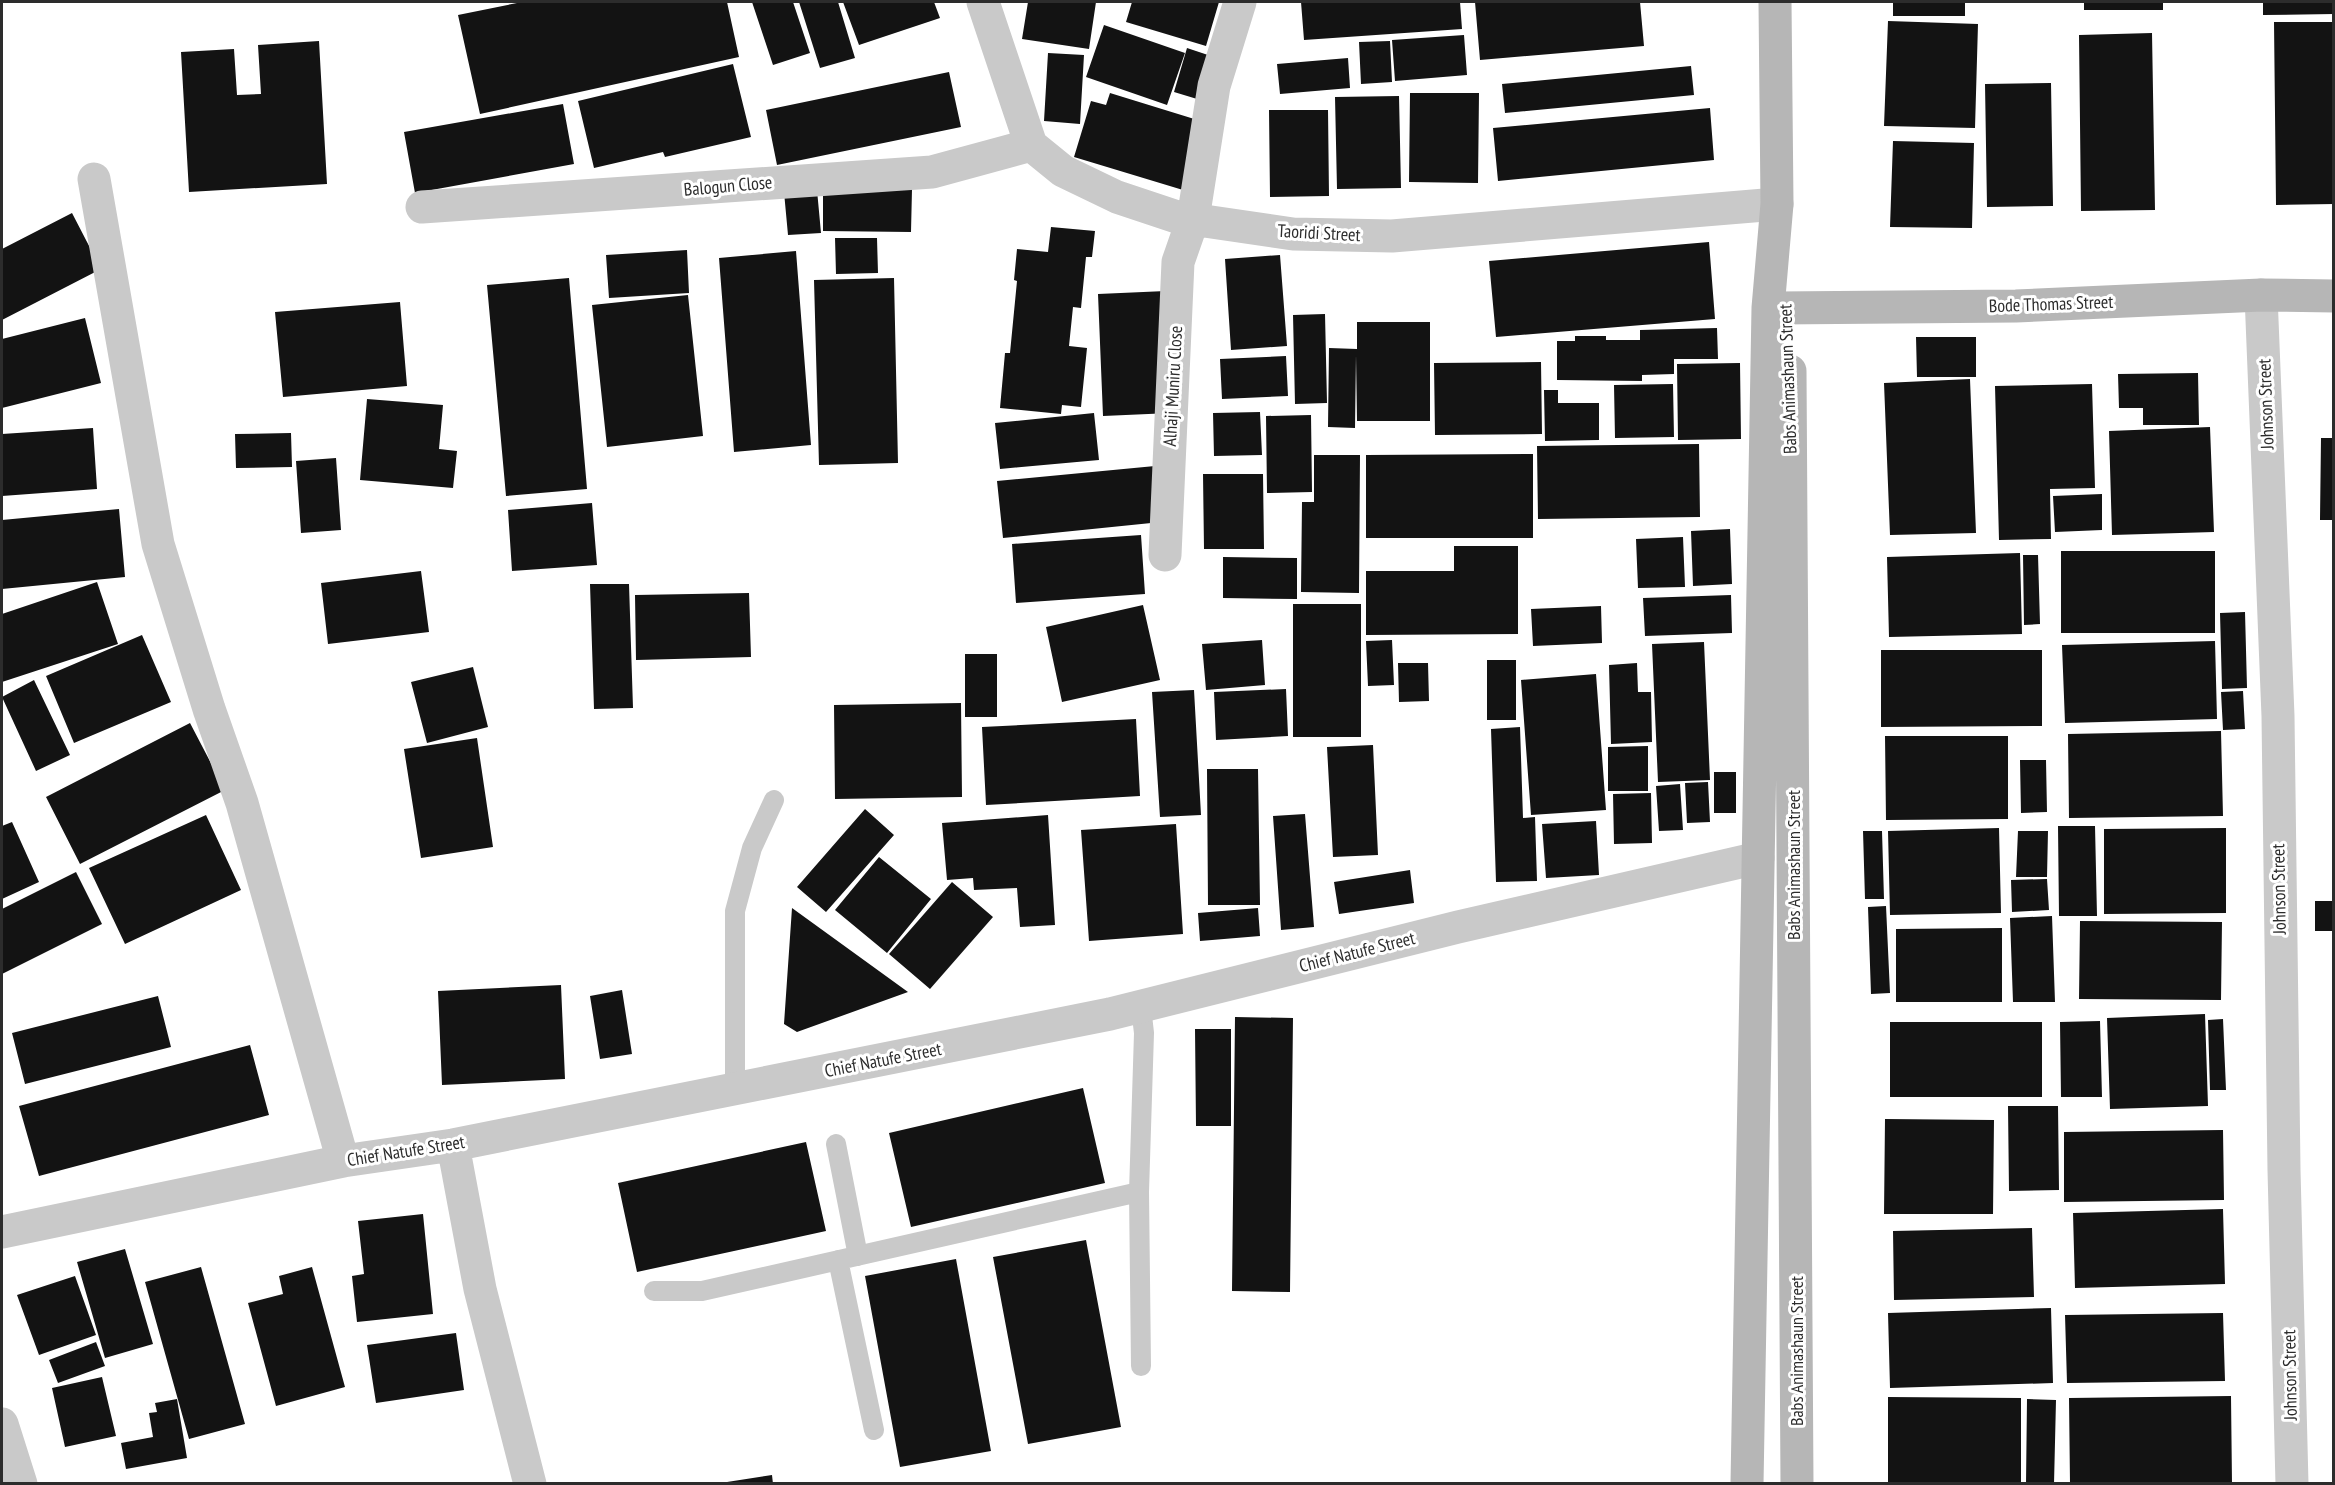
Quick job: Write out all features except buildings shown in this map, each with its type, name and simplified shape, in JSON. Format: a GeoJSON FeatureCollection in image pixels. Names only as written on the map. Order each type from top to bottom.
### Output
{"type":"FeatureCollection","features":[{"type":"Feature","properties":{"kind":"main road","name":"Babs Animashaun Street"},"geometry":{"type":"LineString","coordinates":[[1775,2],[1777,204],[1773,249],[1779,308],[1797,1484]]}},
{"type":"Feature","properties":{"kind":"main road","name":"Bode Thomas Street"},"geometry":{"type":"LineString","coordinates":[[1779,308],[2016,306],[2260,295],[2334,296]]}},
{"type":"Feature","properties":{"kind":"main road","name":"Babs Animashaun Street"},"geometry":{"type":"LineString","coordinates":[[1747,1484],[1758,858],[1779,308]]}},
{"type":"Feature","properties":{"kind":"street"},"geometry":{"type":"LineString","coordinates":[[983,2],[1030,145]]}},
{"type":"Feature","properties":{"kind":"street","name":"Alhaji Muniru Close"},"geometry":{"type":"LineString","coordinates":[[1165,555],[1178,262],[1193,219],[1214,86],[1240,2]]}},
{"type":"Feature","properties":{"kind":"street","name":"Balogun Close"},"geometry":{"type":"LineString","coordinates":[[422,207],[932,172],[1030,145]]}},
{"type":"Feature","properties":{"kind":"street","name":"Taoridi Street"},"geometry":{"type":"LineString","coordinates":[[1030,145],[1063,171],[1117,197],[1177,217],[1293,234],[1392,236],[1777,204]]}},
{"type":"Feature","properties":{"kind":"street"},"geometry":{"type":"LineString","coordinates":[[94,179],[158,544],[209,710],[242,803],[343,1161]]}},
{"type":"Feature","properties":{"kind":"street","name":"Johnson Street"},"geometry":{"type":"LineString","coordinates":[[2260,295],[2278,716],[2284,1170],[2292,1484]]}},
{"type":"Feature","properties":{"kind":"street","name":"Chief Natufe Street"},"geometry":{"type":"LineString","coordinates":[[2,1232],[343,1161],[453,1145],[1141,1007],[1458,927],[1758,858]]}},
{"type":"Feature","properties":{"kind":"street"},"geometry":{"type":"LineString","coordinates":[[453,1145],[480,1289],[530,1484]]}},
{"type":"Feature","properties":{"kind":"street"},"geometry":{"type":"LineString","coordinates":[[2,1424],[21,1484]]}},
{"type":"Feature","properties":{"kind":"lane"},"geometry":{"type":"LineString","coordinates":[[735,1090],[735,911],[752,848],[774,800]]}},
{"type":"Feature","properties":{"kind":"lane"},"geometry":{"type":"LineString","coordinates":[[1141,1007],[1144,1033],[1139,1192],[1141,1366]]}},
{"type":"Feature","properties":{"kind":"lane"},"geometry":{"type":"LineString","coordinates":[[836,1144],[858,1256]]}},
{"type":"Feature","properties":{"kind":"lane"},"geometry":{"type":"LineString","coordinates":[[654,1291],[702,1291],[1139,1192]]}},
{"type":"Feature","properties":{"kind":"lane"},"geometry":{"type":"LineString","coordinates":[[838,1260],[874,1430]]}}]}
